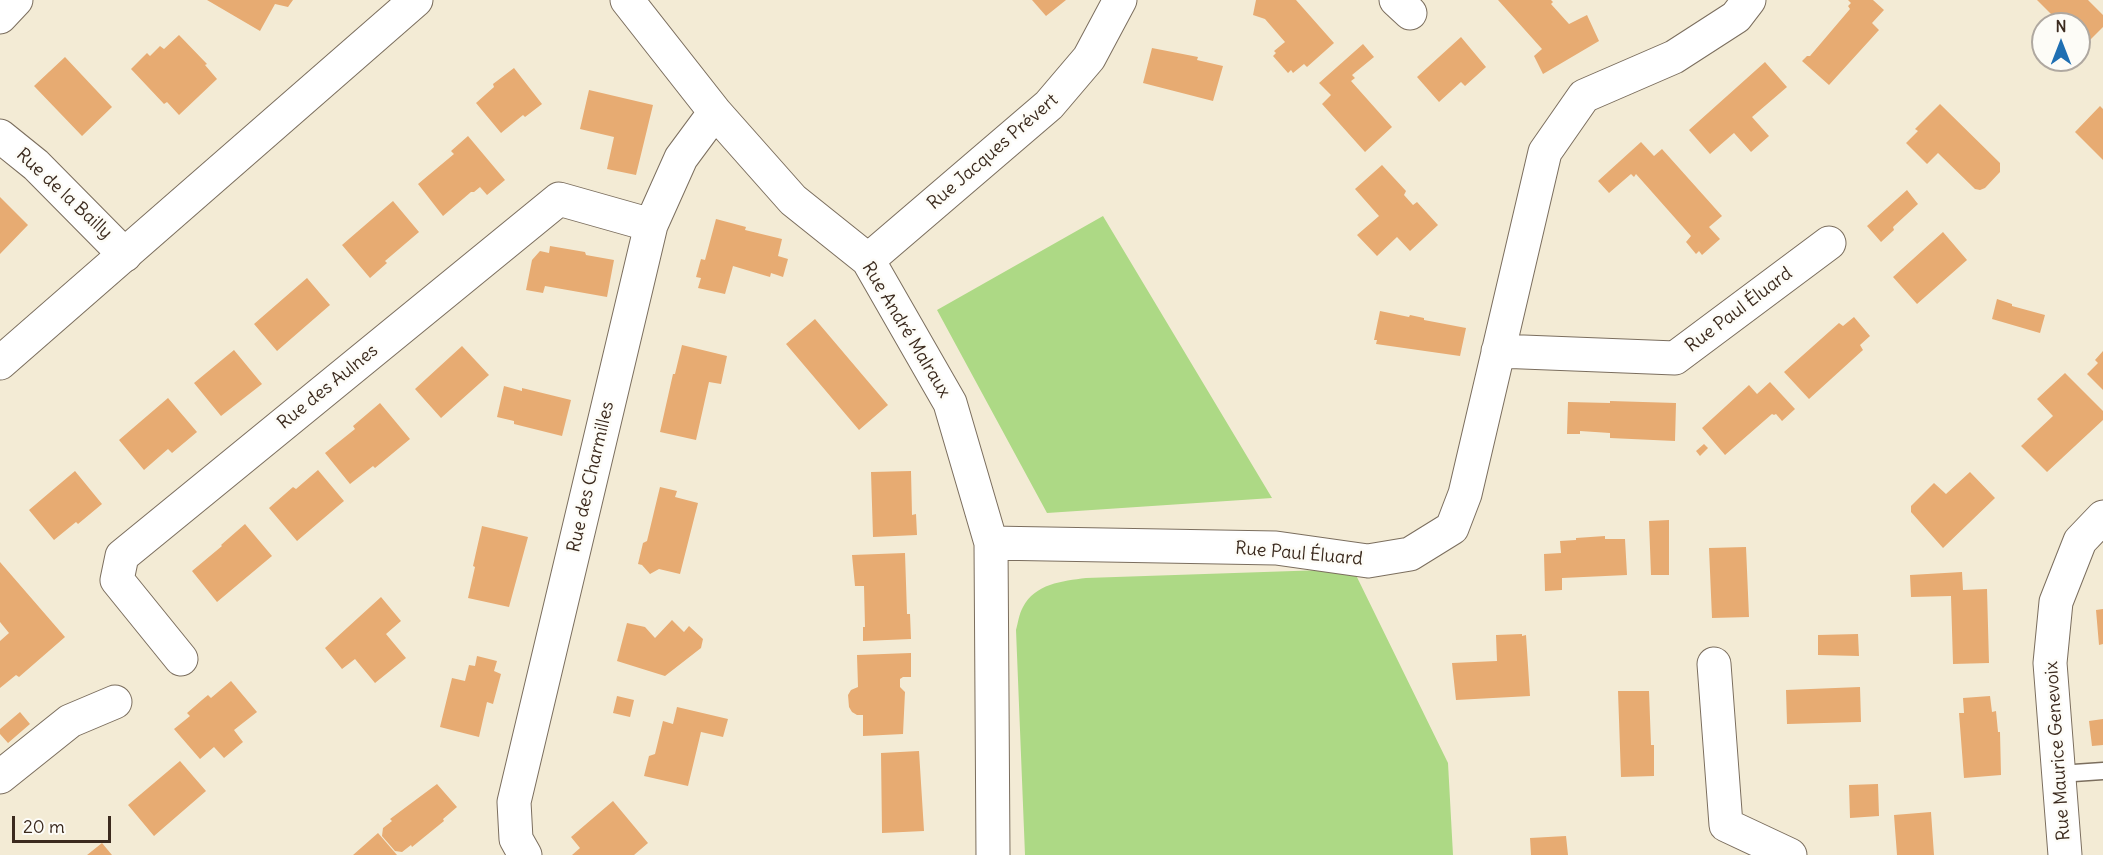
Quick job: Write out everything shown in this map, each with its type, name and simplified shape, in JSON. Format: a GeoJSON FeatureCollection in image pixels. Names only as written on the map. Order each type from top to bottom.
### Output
{"type":"FeatureCollection","features":[{"type":"Feature","properties":{"kind":"street"},"geometry":{"type":"LineString","coordinates":[[0,17],[16,0]]}},
{"type":"Feature","properties":{"kind":"street"},"geometry":{"type":"LineString","coordinates":[[0,363],[416,0]]}},
{"type":"Feature","properties":{"kind":"street","name":"Rue André Malraux"},"geometry":{"type":"LineString","coordinates":[[627,0],[715,112],[793,200],[868,260],[950,403],[991,543],[993,855]]}},
{"type":"Feature","properties":{"kind":"street","name":"Rue Jacques Prévert"},"geometry":{"type":"LineString","coordinates":[[868,260],[1049,105],[1089,58],[1120,0]]}},
{"type":"Feature","properties":{"kind":"street","name":"Rue Paul Éluard"},"geometry":{"type":"LineString","coordinates":[[991,543],[1276,548],[1368,561],[1410,554],[1452,528],[1465,494],[1545,152],[1584,96],[1674,57],[1736,17],[1749,0]]}},
{"type":"Feature","properties":{"kind":"street","name":"Rue des Charmilles"},"geometry":{"type":"LineString","coordinates":[[525,855],[516,839],[513,802],[651,225],[681,158],[715,112]]}},
{"type":"Feature","properties":{"kind":"street","name":"Rue de la Bailly"},"geometry":{"type":"LineString","coordinates":[[0,136],[36,165],[125,255]]}},
{"type":"Feature","properties":{"kind":"street","name":"Rue des Aulnes"},"geometry":{"type":"LineString","coordinates":[[181,659],[117,580],[122,556],[559,199],[651,225]]}},
{"type":"Feature","properties":{"kind":"street","name":"Rue Paul Éluard"},"geometry":{"type":"LineString","coordinates":[[1498,351],[1675,358],[1829,243]]}},
{"type":"Feature","properties":{"kind":"street","name":"Rue Maurice Genevoix"},"geometry":{"type":"LineString","coordinates":[[2065,855],[2050,663],[2056,602],[2080,541],[2103,517]]}},
{"type":"Feature","properties":{"kind":"street"},"geometry":{"type":"LineString","coordinates":[[1714,664],[1726,825],[1790,855]]}},
{"type":"Feature","properties":{"kind":"street"},"geometry":{"type":"LineString","coordinates":[[0,777],[70,721],[116,702]]}},
{"type":"Feature","properties":{"kind":"lane"},"geometry":{"type":"LineString","coordinates":[[2059,774],[2103,771]]}},
{"type":"Feature","properties":{"kind":"green space"},"geometry":{"type":"Polygon","coordinates":[[[1103,216],[1272,498],[1047,513],[937,310],[1103,216]]]}},
{"type":"Feature","properties":{"kind":"green space"},"geometry":{"type":"Polygon","coordinates":[[[1353,569],[1448,763],[1453,855],[1025,855],[1016,630],[1028,599],[1050,585],[1086,578],[1353,569]]]}},
{"type":"Feature","properties":{"kind":"building"},"geometry":{"type":"Polygon","coordinates":[[[207,0],[293,0],[288,7],[275,4],[260,31],[207,0]]]}},
{"type":"Feature","properties":{"kind":"building"},"geometry":{"type":"Polygon","coordinates":[[[1032,0],[1066,0],[1046,16],[1032,0]]]}},
{"type":"Feature","properties":{"kind":"building"},"geometry":{"type":"Polygon","coordinates":[[[1256,0],[1296,0],[1334,43],[1307,67],[1304,64],[1293,73],[1291,70],[1288,73],[1273,56],[1276,53],[1274,51],[1285,42],[1265,19],[1253,15],[1256,0]]]}},
{"type":"Feature","properties":{"kind":"building"},"geometry":{"type":"Polygon","coordinates":[[[1498,0],[1551,0],[1553,2],[1551,4],[1569,24],[1587,15],[1599,41],[1543,74],[1534,56],[1542,49],[1498,0]]]}},
{"type":"Feature","properties":{"kind":"building"},"geometry":{"type":"Polygon","coordinates":[[[1848,0],[1873,0],[1884,10],[1872,23],[1879,30],[1829,85],[1802,61],[1810,56],[1850,9],[1848,6],[1851,3],[1848,0]]]}},
{"type":"Feature","properties":{"kind":"building"},"geometry":{"type":"Polygon","coordinates":[[[2037,0],[2088,0],[2103,15],[2103,27],[2091,39],[2091,12],[2049,12],[2037,0]]]}},
{"type":"Feature","properties":{"kind":"building"},"geometry":{"type":"Polygon","coordinates":[[[179,35],[207,64],[205,65],[217,79],[179,115],[167,102],[164,104],[131,69],[147,53],[150,56],[160,46],[164,49],[179,35]]]}},
{"type":"Feature","properties":{"kind":"building"},"geometry":{"type":"Polygon","coordinates":[[[1461,37],[1486,67],[1465,86],[1461,82],[1439,102],[1417,77],[1461,37]]]}},
{"type":"Feature","properties":{"kind":"building"},"geometry":{"type":"Polygon","coordinates":[[[1363,44],[1374,57],[1352,75],[1355,78],[1351,81],[1392,127],[1365,152],[1322,104],[1331,95],[1319,83],[1363,44]]]}},
{"type":"Feature","properties":{"kind":"building"},"geometry":{"type":"Polygon","coordinates":[[[1152,48],[1198,57],[1197,60],[1223,66],[1213,101],[1143,83],[1152,48]]]}},
{"type":"Feature","properties":{"kind":"building"},"geometry":{"type":"Polygon","coordinates":[[[65,57],[112,107],[82,136],[34,86],[65,57]]]}},
{"type":"Feature","properties":{"kind":"building"},"geometry":{"type":"Polygon","coordinates":[[[1765,62],[1787,87],[1752,117],[1769,136],[1751,152],[1734,133],[1710,154],[1689,130],[1765,62]]]}},
{"type":"Feature","properties":{"kind":"building"},"geometry":{"type":"Polygon","coordinates":[[[514,68],[542,104],[525,117],[523,115],[501,133],[476,103],[494,87],[493,84],[514,68]]]}},
{"type":"Feature","properties":{"kind":"building"},"geometry":{"type":"Polygon","coordinates":[[[589,90],[653,105],[636,175],[607,169],[614,137],[580,129],[589,90]]]}},
{"type":"Feature","properties":{"kind":"building"},"geometry":{"type":"Polygon","coordinates":[[[1940,104],[2000,163],[2000,172],[1985,188],[1975,189],[1938,153],[1927,164],[1906,143],[1918,131],[1915,129],[1940,104]]]}},
{"type":"Feature","properties":{"kind":"building"},"geometry":{"type":"Polygon","coordinates":[[[2100,106],[2103,109],[2103,160],[2075,132],[2100,106]]]}},
{"type":"Feature","properties":{"kind":"building"},"geometry":{"type":"Polygon","coordinates":[[[468,136],[505,180],[487,195],[480,187],[471,192],[443,216],[418,184],[454,154],[451,151],[468,136]]]}},
{"type":"Feature","properties":{"kind":"building"},"geometry":{"type":"Polygon","coordinates":[[[1641,142],[1654,156],[1662,149],[1722,216],[1709,227],[1720,239],[1702,255],[1699,251],[1696,254],[1686,242],[1691,236],[1636,174],[1634,177],[1631,174],[1609,193],[1598,181],[1641,142]]]}},
{"type":"Feature","properties":{"kind":"building"},"geometry":{"type":"Polygon","coordinates":[[[1382,165],[1406,191],[1404,195],[1413,205],[1417,202],[1438,225],[1410,251],[1397,237],[1377,256],[1357,235],[1379,216],[1355,189],[1382,165]]]}},
{"type":"Feature","properties":{"kind":"building"},"geometry":{"type":"Polygon","coordinates":[[[1907,190],[1918,204],[1893,227],[1894,230],[1881,242],[1867,226],[1907,190]]]}},
{"type":"Feature","properties":{"kind":"building"},"geometry":{"type":"Polygon","coordinates":[[[0,197],[28,225],[0,254],[0,197]]]}},
{"type":"Feature","properties":{"kind":"building"},"geometry":{"type":"Polygon","coordinates":[[[393,201],[419,232],[385,261],[387,263],[370,278],[342,245],[393,201]]]}},
{"type":"Feature","properties":{"kind":"building"},"geometry":{"type":"Polygon","coordinates":[[[716,219],[746,227],[745,230],[782,239],[778,256],[788,259],[783,277],[771,273],[770,277],[733,266],[725,294],[698,288],[701,278],[696,277],[701,259],[705,260],[716,219]]]}},
{"type":"Feature","properties":{"kind":"building"},"geometry":{"type":"Polygon","coordinates":[[[1943,232],[1967,260],[1917,304],[1893,277],[1943,232]]]}},
{"type":"Feature","properties":{"kind":"building"},"geometry":{"type":"Polygon","coordinates":[[[550,246],[614,260],[607,297],[545,286],[543,293],[526,290],[532,260],[540,251],[549,253],[550,246]]]}},
{"type":"Feature","properties":{"kind":"building"},"geometry":{"type":"Polygon","coordinates":[[[307,278],[330,305],[277,351],[254,324],[307,278]]]}},
{"type":"Feature","properties":{"kind":"building"},"geometry":{"type":"Polygon","coordinates":[[[1997,299],[2012,304],[2012,306],[2045,315],[2040,333],[1992,319],[1997,299]]]}},
{"type":"Feature","properties":{"kind":"building"},"geometry":{"type":"Polygon","coordinates":[[[1380,311],[1409,317],[1410,315],[1466,328],[1460,356],[1376,344],[1377,340],[1374,340],[1380,311]]]}},
{"type":"Feature","properties":{"kind":"building"},"geometry":{"type":"Polygon","coordinates":[[[1854,317],[1870,336],[1860,345],[1863,350],[1809,399],[1784,372],[1839,323],[1843,326],[1854,317]]]}},
{"type":"Feature","properties":{"kind":"building"},"geometry":{"type":"Polygon","coordinates":[[[815,319],[888,405],[859,430],[786,344],[815,319]]]}},
{"type":"Feature","properties":{"kind":"building"},"geometry":{"type":"Polygon","coordinates":[[[682,345],[727,356],[721,384],[709,382],[696,440],[660,432],[682,345]]]}},
{"type":"Feature","properties":{"kind":"building"},"geometry":{"type":"Polygon","coordinates":[[[462,346],[489,375],[441,418],[415,389],[462,346]]]}},
{"type":"Feature","properties":{"kind":"building"},"geometry":{"type":"Polygon","coordinates":[[[234,350],[262,384],[221,416],[194,383],[234,350]]]}},
{"type":"Feature","properties":{"kind":"building"},"geometry":{"type":"Polygon","coordinates":[[[2103,351],[2103,390],[2087,374],[2098,363],[2095,360],[2103,351]]]}},
{"type":"Feature","properties":{"kind":"building"},"geometry":{"type":"Polygon","coordinates":[[[2065,373],[2103,411],[2103,420],[2047,472],[2021,446],[2053,416],[2037,399],[2065,373]]]}},
{"type":"Feature","properties":{"kind":"building"},"geometry":{"type":"Polygon","coordinates":[[[1770,382],[1795,409],[1782,421],[1776,414],[1772,414],[1725,455],[1702,428],[1749,385],[1757,394],[1770,382]]]}},
{"type":"Feature","properties":{"kind":"building"},"geometry":{"type":"Polygon","coordinates":[[[504,386],[571,400],[562,436],[514,424],[514,421],[497,417],[504,386]]]}},
{"type":"Feature","properties":{"kind":"building"},"geometry":{"type":"Polygon","coordinates":[[[168,398],[197,432],[172,453],[168,449],[144,470],[119,440],[168,398]]]}},
{"type":"Feature","properties":{"kind":"building"},"geometry":{"type":"Polygon","coordinates":[[[1610,401],[1676,403],[1675,441],[1610,438],[1610,433],[1580,431],[1580,434],[1567,434],[1568,402],[1610,403],[1610,401]]]}},
{"type":"Feature","properties":{"kind":"building"},"geometry":{"type":"Polygon","coordinates":[[[380,403],[410,439],[375,468],[373,466],[350,484],[325,453],[355,429],[353,426],[380,403]]]}},
{"type":"Feature","properties":{"kind":"building"},"geometry":{"type":"Polygon","coordinates":[[[1704,444],[1708,448],[1700,456],[1696,451],[1704,444]]]}},
{"type":"Feature","properties":{"kind":"building"},"geometry":{"type":"Polygon","coordinates":[[[318,470],[344,501],[297,541],[269,508],[293,487],[296,489],[318,470]]]}},
{"type":"Feature","properties":{"kind":"building"},"geometry":{"type":"Polygon","coordinates":[[[75,471],[102,504],[54,540],[29,510],[75,471]]]}},
{"type":"Feature","properties":{"kind":"building"},"geometry":{"type":"Polygon","coordinates":[[[911,471],[912,515],[916,514],[917,535],[873,537],[871,472],[911,471]]]}},
{"type":"Feature","properties":{"kind":"building"},"geometry":{"type":"Polygon","coordinates":[[[1970,472],[1995,498],[1943,548],[1911,512],[1911,506],[1934,483],[1946,494],[1970,472]]]}},
{"type":"Feature","properties":{"kind":"building"},"geometry":{"type":"Polygon","coordinates":[[[660,487],[677,491],[675,497],[698,503],[680,574],[659,569],[650,574],[638,564],[643,543],[647,541],[660,487]]]}},
{"type":"Feature","properties":{"kind":"building"},"geometry":{"type":"Polygon","coordinates":[[[1669,520],[1669,575],[1651,575],[1649,521],[1669,520]]]}},
{"type":"Feature","properties":{"kind":"building"},"geometry":{"type":"Polygon","coordinates":[[[245,524],[272,556],[217,602],[192,571],[245,524]]]}},
{"type":"Feature","properties":{"kind":"building"},"geometry":{"type":"Polygon","coordinates":[[[482,526],[528,537],[509,607],[468,598],[482,526]]]}},
{"type":"Feature","properties":{"kind":"building"},"geometry":{"type":"Polygon","coordinates":[[[1605,536],[1605,539],[1625,539],[1627,575],[1562,578],[1562,590],[1545,591],[1544,554],[1561,553],[1560,541],[1605,536]]]}},
{"type":"Feature","properties":{"kind":"building"},"geometry":{"type":"Polygon","coordinates":[[[1746,547],[1749,617],[1712,618],[1709,548],[1746,547]]]}},
{"type":"Feature","properties":{"kind":"building"},"geometry":{"type":"Polygon","coordinates":[[[905,553],[907,614],[910,614],[911,639],[863,641],[864,586],[855,586],[852,555],[905,553]]]}},
{"type":"Feature","properties":{"kind":"building"},"geometry":{"type":"Polygon","coordinates":[[[0,562],[65,637],[19,677],[16,675],[0,688],[0,641],[9,633],[0,622],[0,562]]]}},
{"type":"Feature","properties":{"kind":"building"},"geometry":{"type":"Polygon","coordinates":[[[1962,572],[1963,590],[1987,589],[1989,663],[1953,664],[1951,596],[1911,597],[1910,575],[1962,572]]]}},
{"type":"Feature","properties":{"kind":"building"},"geometry":{"type":"Polygon","coordinates":[[[381,597],[401,621],[386,634],[406,658],[375,683],[355,659],[342,669],[325,648],[381,597]]]}},
{"type":"Feature","properties":{"kind":"building"},"geometry":{"type":"Polygon","coordinates":[[[2103,609],[2103,644],[2099,645],[2096,610],[2103,609]]]}},
{"type":"Feature","properties":{"kind":"building"},"geometry":{"type":"Polygon","coordinates":[[[672,620],[684,632],[689,626],[703,639],[701,648],[665,676],[617,661],[627,623],[645,627],[655,638],[672,620]]]}},
{"type":"Feature","properties":{"kind":"building"},"geometry":{"type":"Polygon","coordinates":[[[1522,634],[1522,636],[1526,635],[1530,696],[1456,700],[1452,663],[1497,661],[1496,635],[1522,634]]]}},
{"type":"Feature","properties":{"kind":"building"},"geometry":{"type":"Polygon","coordinates":[[[1858,634],[1859,656],[1818,655],[1818,635],[1858,634]]]}},
{"type":"Feature","properties":{"kind":"building"},"geometry":{"type":"Polygon","coordinates":[[[911,653],[911,677],[900,679],[900,687],[905,692],[903,734],[863,736],[863,715],[852,712],[848,695],[851,690],[858,687],[857,655],[911,653]]]}},
{"type":"Feature","properties":{"kind":"building"},"geometry":{"type":"Polygon","coordinates":[[[477,656],[497,661],[494,671],[501,674],[493,704],[487,702],[479,737],[440,727],[452,678],[465,681],[469,665],[475,666],[477,656]]]}},
{"type":"Feature","properties":{"kind":"building"},"geometry":{"type":"Polygon","coordinates":[[[231,681],[257,712],[234,730],[243,742],[224,758],[214,747],[200,759],[174,729],[190,716],[187,713],[202,700],[208,695],[211,698],[231,681]]]}},
{"type":"Feature","properties":{"kind":"building"},"geometry":{"type":"Polygon","coordinates":[[[1860,687],[1861,722],[1787,724],[1786,690],[1860,687]]]}},
{"type":"Feature","properties":{"kind":"building"},"geometry":{"type":"Polygon","coordinates":[[[1618,691],[1649,691],[1651,745],[1654,745],[1654,776],[1621,777],[1618,691]]]}},
{"type":"Feature","properties":{"kind":"building"},"geometry":{"type":"Polygon","coordinates":[[[617,696],[634,700],[630,717],[613,713],[617,696]]]}},
{"type":"Feature","properties":{"kind":"building"},"geometry":{"type":"Polygon","coordinates":[[[1990,696],[1992,712],[1996,711],[1998,732],[2000,732],[2001,775],[1964,778],[1959,713],[1964,713],[1963,698],[1990,696]]]}},
{"type":"Feature","properties":{"kind":"building"},"geometry":{"type":"Polygon","coordinates":[[[677,707],[728,719],[723,737],[701,732],[688,786],[644,776],[649,756],[655,754],[663,721],[673,724],[677,707]]]}},
{"type":"Feature","properties":{"kind":"building"},"geometry":{"type":"Polygon","coordinates":[[[20,712],[30,724],[8,743],[0,734],[0,729],[20,712]]]}},
{"type":"Feature","properties":{"kind":"building"},"geometry":{"type":"Polygon","coordinates":[[[2103,719],[2103,745],[2092,746],[2089,721],[2103,719]]]}},
{"type":"Feature","properties":{"kind":"building"},"geometry":{"type":"Polygon","coordinates":[[[919,751],[924,831],[882,833],[881,753],[919,751]]]}},
{"type":"Feature","properties":{"kind":"building"},"geometry":{"type":"Polygon","coordinates":[[[180,761],[206,791],[154,836],[128,805],[180,761]]]}},
{"type":"Feature","properties":{"kind":"building"},"geometry":{"type":"Polygon","coordinates":[[[437,784],[457,807],[443,819],[444,821],[412,847],[411,845],[402,852],[395,851],[382,836],[383,828],[392,821],[390,819],[437,784]]]}},
{"type":"Feature","properties":{"kind":"building"},"geometry":{"type":"Polygon","coordinates":[[[1878,784],[1879,816],[1850,818],[1849,785],[1878,784]]]}},
{"type":"Feature","properties":{"kind":"building"},"geometry":{"type":"Polygon","coordinates":[[[613,801],[648,843],[634,855],[572,855],[580,848],[571,837],[613,801]]]}},
{"type":"Feature","properties":{"kind":"building"},"geometry":{"type":"Polygon","coordinates":[[[1931,812],[1934,855],[1897,855],[1894,815],[1931,812]]]}},
{"type":"Feature","properties":{"kind":"building"},"geometry":{"type":"Polygon","coordinates":[[[378,833],[397,855],[353,855],[378,833]]]}},
{"type":"Feature","properties":{"kind":"building"},"geometry":{"type":"Polygon","coordinates":[[[1566,836],[1568,855],[1531,855],[1530,838],[1566,836]]]}},
{"type":"Feature","properties":{"kind":"building"},"geometry":{"type":"Polygon","coordinates":[[[102,843],[112,855],[87,855],[102,843]]]}}]}
